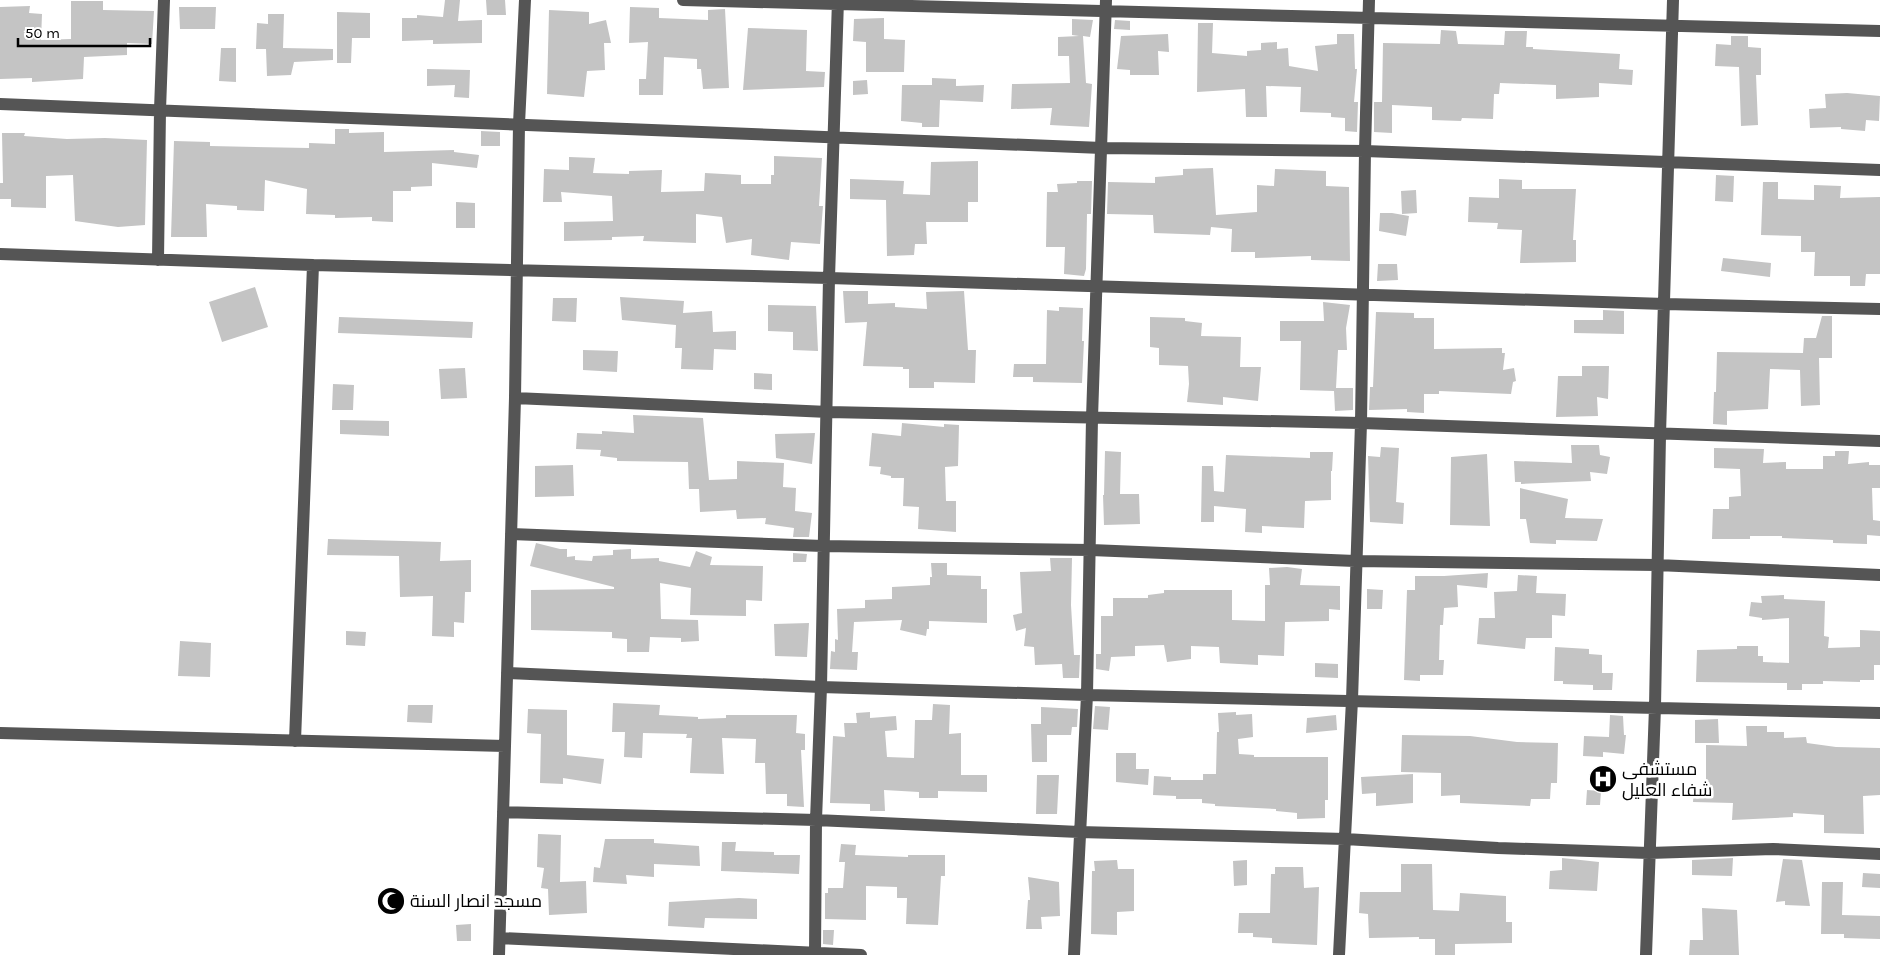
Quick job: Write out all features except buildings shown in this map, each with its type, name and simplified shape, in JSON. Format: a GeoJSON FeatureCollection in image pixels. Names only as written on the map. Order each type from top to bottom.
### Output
{"type":"FeatureCollection","features":[{"type":"Feature","properties":{"kind":"street"},"geometry":{"type":"LineString","coordinates":[[158,260],[164,0]]}},
{"type":"Feature","properties":{"kind":"street"},"geometry":{"type":"LineString","coordinates":[[499,955],[515,398],[519,124],[526,0]]}},
{"type":"Feature","properties":{"kind":"street"},"geometry":{"type":"LineString","coordinates":[[683,0],[1106,6],[1368,18],[1673,24],[1880,31]]}},
{"type":"Feature","properties":{"kind":"street"},"geometry":{"type":"LineString","coordinates":[[1339,955],[1352,700],[1361,423],[1364,151],[1369,0]]}},
{"type":"Feature","properties":{"kind":"street"},"geometry":{"type":"LineString","coordinates":[[1646,955],[1655,707],[1660,434],[1673,0]]}},
{"type":"Feature","properties":{"kind":"street"},"geometry":{"type":"LineString","coordinates":[[815,954],[816,820],[828,412],[829,278],[838,3]]}},
{"type":"Feature","properties":{"kind":"street"},"geometry":{"type":"LineString","coordinates":[[1074,955],[1087,695],[1092,418],[1106,6]]}},
{"type":"Feature","properties":{"kind":"street"},"geometry":{"type":"LineString","coordinates":[[0,104],[1102,148],[1364,151],[1880,170]]}},
{"type":"Feature","properties":{"kind":"street"},"geometry":{"type":"LineString","coordinates":[[0,254],[313,265],[1880,309]]}},
{"type":"Feature","properties":{"kind":"street"},"geometry":{"type":"LineString","coordinates":[[295,741],[313,265]]}},
{"type":"Feature","properties":{"kind":"street"},"geometry":{"type":"LineString","coordinates":[[515,398],[828,412],[1361,423],[1880,442]]}},
{"type":"Feature","properties":{"kind":"street"},"geometry":{"type":"LineString","coordinates":[[511,534],[823,546],[1090,550],[1356,561],[1657,565],[1880,575]]}},
{"type":"Feature","properties":{"kind":"street"},"geometry":{"type":"LineString","coordinates":[[507,673],[821,687],[1087,695],[1880,713]]}},
{"type":"Feature","properties":{"kind":"street"},"geometry":{"type":"LineString","coordinates":[[0,733],[505,746]]}},
{"type":"Feature","properties":{"kind":"street"},"geometry":{"type":"LineString","coordinates":[[503,812],[816,820],[1079,832],[1345,839],[1498,848],[1649,853],[1773,849],[1880,854]]}},
{"type":"Feature","properties":{"kind":"street"},"geometry":{"type":"LineString","coordinates":[[500,938],[862,955]]}},
{"type":"Feature","properties":{"kind":"place","name":"مستشفى شفاء العليل"},"geometry":{"type":"Point","coordinates":[1603,779]}},
{"type":"Feature","properties":{"kind":"place","name":"مسجد انصار السنة"},"geometry":{"type":"Point","coordinates":[391,901]}}]}
